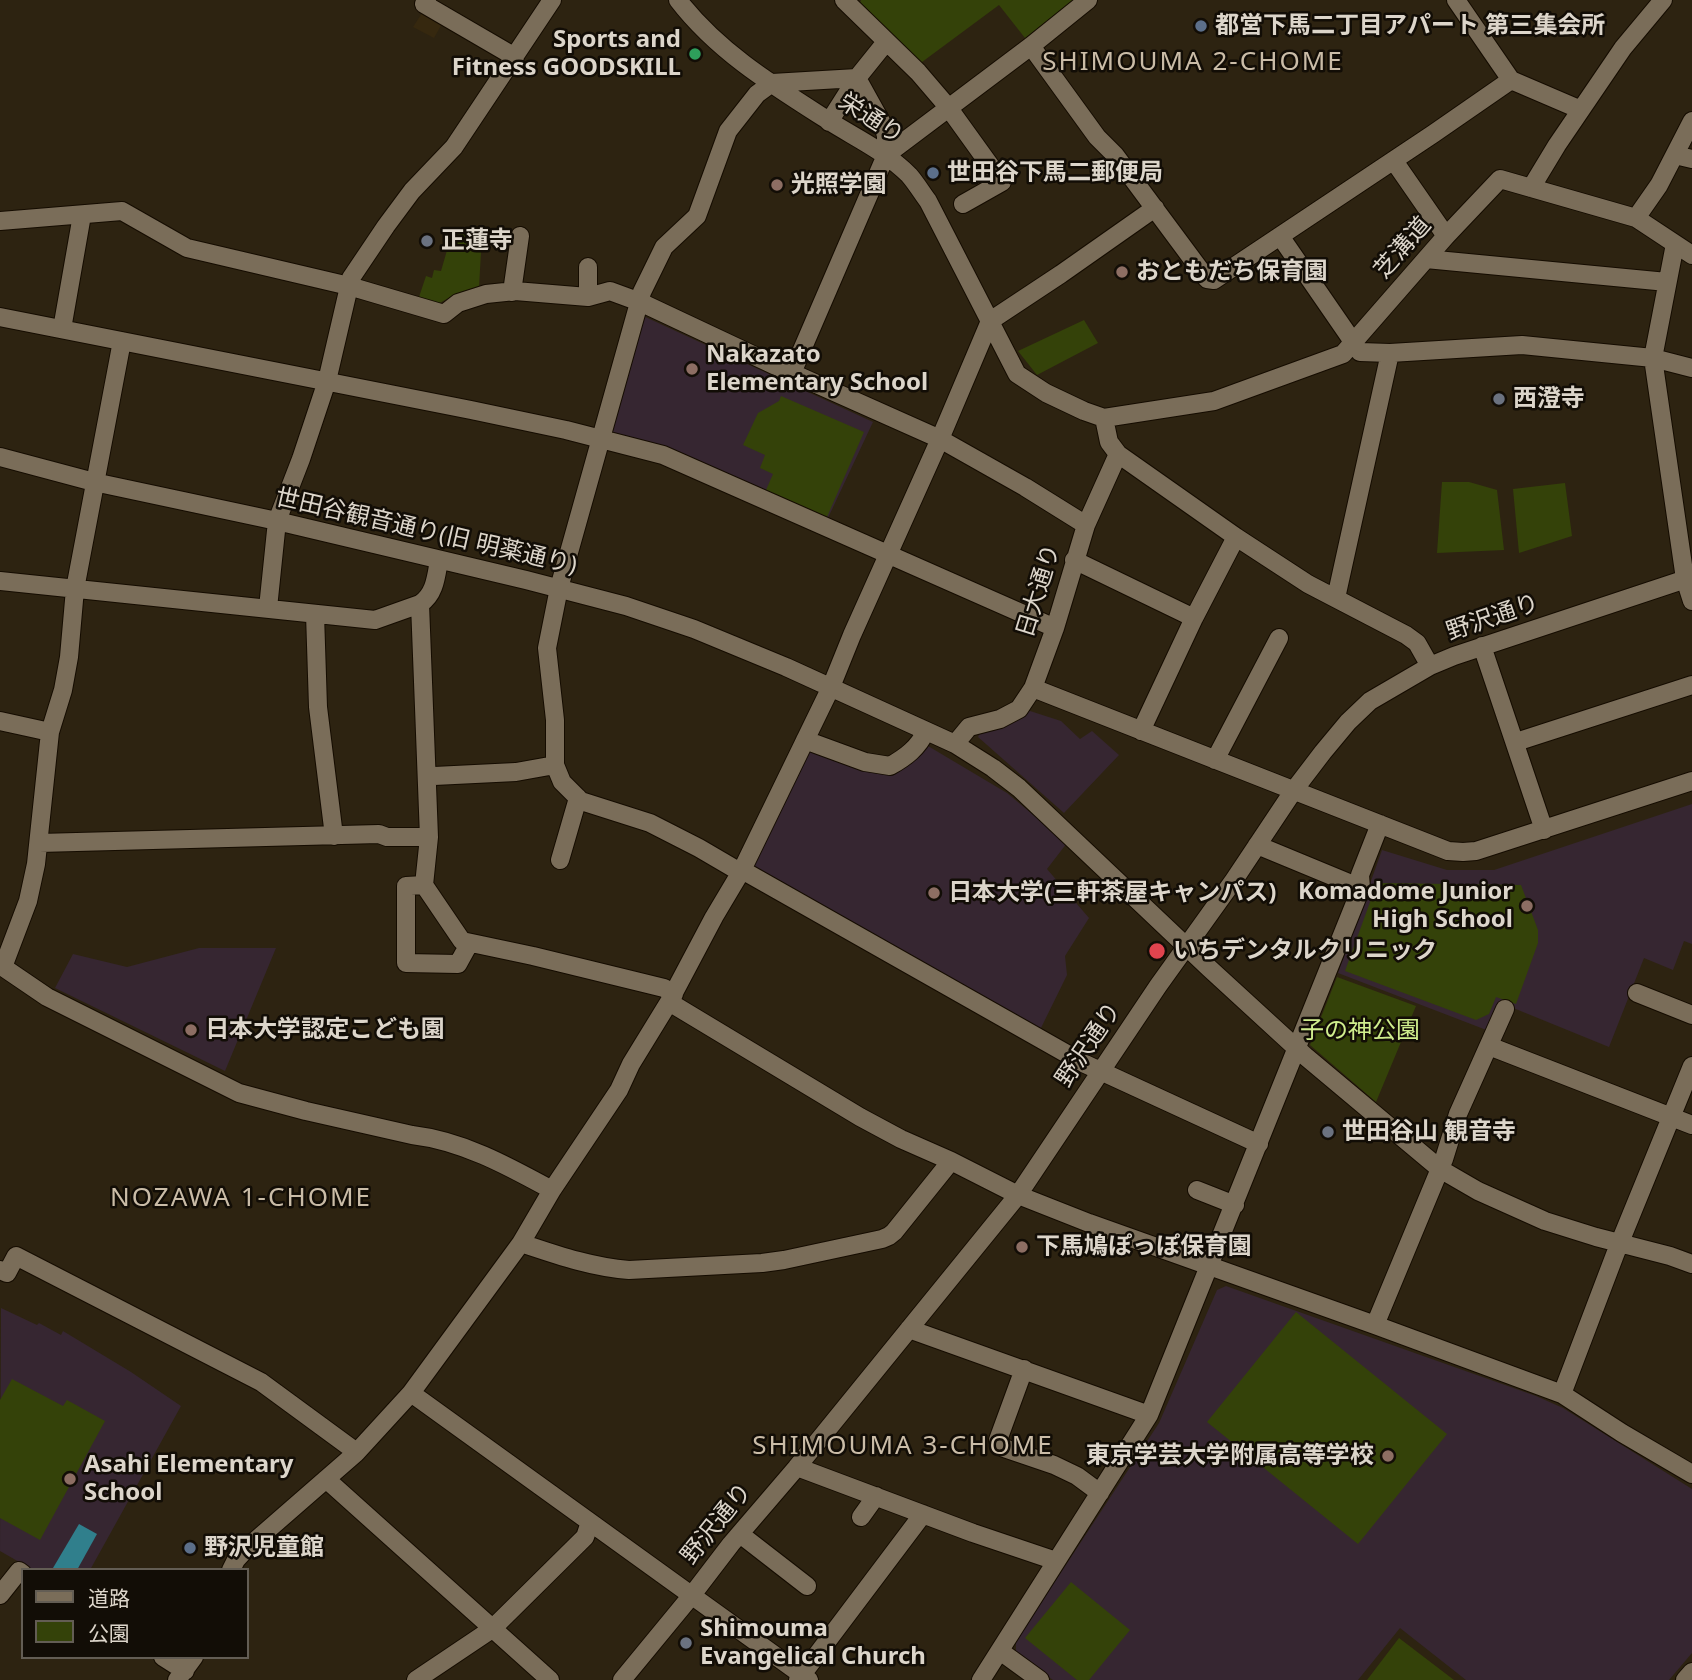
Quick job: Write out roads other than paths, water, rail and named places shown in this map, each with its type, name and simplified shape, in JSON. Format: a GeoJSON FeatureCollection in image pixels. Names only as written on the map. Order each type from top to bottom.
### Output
{"type":"FeatureCollection","features":[{"type":"Feature","properties":{"kind":"street"},"geometry":{"type":"LineString","coordinates":[[427,0],[424,4],[515,57]]}},
{"type":"Feature","properties":{"kind":"street"},"geometry":{"type":"LineString","coordinates":[[268,608],[277,521],[327,381],[350,282],[412,191],[454,147],[552,0]]}},
{"type":"Feature","properties":{"kind":"street"},"geometry":{"type":"LineString","coordinates":[[844,0],[918,72],[948,107],[1002,181],[963,204]]}},
{"type":"Feature","properties":{"kind":"street"},"geometry":{"type":"LineString","coordinates":[[886,155],[1088,0]]}},
{"type":"Feature","properties":{"kind":"street"},"geometry":{"type":"LineString","coordinates":[[1456,0],[1511,80],[1528,85],[1581,110]]}},
{"type":"Feature","properties":{"kind":"street"},"geometry":{"type":"LineString","coordinates":[[1531,188],[1623,48],[1663,0]]}},
{"type":"Feature","properties":{"kind":"street","name":"栄通り"},"geometry":{"type":"LineString","coordinates":[[683,2],[719,44],[738,61],[886,155],[911,177],[928,201],[1017,374],[1046,393],[1104,418]]}},
{"type":"Feature","properties":{"kind":"street"},"geometry":{"type":"LineString","coordinates":[[829,121],[856,78],[886,42]]}},
{"type":"Feature","properties":{"kind":"street"},"geometry":{"type":"LineString","coordinates":[[1031,46],[1097,137],[1115,155],[1207,279],[1214,280],[1511,80]]}},
{"type":"Feature","properties":{"kind":"street"},"geometry":{"type":"LineString","coordinates":[[856,78],[772,83],[757,94],[728,131],[697,216],[664,247],[642,292],[559,588],[547,648],[555,720],[555,765],[562,782],[581,800],[650,823],[741,871],[1100,1073],[1259,1144]]}},
{"type":"Feature","properties":{"kind":"street"},"geometry":{"type":"LineString","coordinates":[[792,373],[886,155],[884,125],[856,78]]}},
{"type":"Feature","properties":{"kind":"street"},"geometry":{"type":"LineString","coordinates":[[1636,218],[1659,185],[1684,157],[1692,121]]}},
{"type":"Feature","properties":{"kind":"street"},"geometry":{"type":"LineString","coordinates":[[1394,160],[1446,236]]}},
{"type":"Feature","properties":{"kind":"street","name":"芝溝道"},"geometry":{"type":"LineString","coordinates":[[1104,418],[1214,401],[1343,354],[1446,236],[1500,179],[1636,218],[1692,255]]}},
{"type":"Feature","properties":{"kind":"street"},"geometry":{"type":"LineString","coordinates":[[232,1568],[247,1548],[356,1453],[411,1393],[521,1243],[552,1189],[619,1090],[631,1064],[672,998],[741,871],[831,687],[990,321],[1155,208]]}},
{"type":"Feature","properties":{"kind":"street"},"geometry":{"type":"LineString","coordinates":[[0,221],[122,211],[187,248],[350,282],[444,314],[458,303],[486,294],[512,292],[588,298],[610,291],[640,302],[940,439],[1086,525]]}},
{"type":"Feature","properties":{"kind":"street"},"geometry":{"type":"LineString","coordinates":[[62,329],[82,215]]}},
{"type":"Feature","properties":{"kind":"street"},"geometry":{"type":"LineString","coordinates":[[512,292],[520,236]]}},
{"type":"Feature","properties":{"kind":"street"},"geometry":{"type":"LineString","coordinates":[[1280,236],[1360,352],[1391,353],[1522,345],[1653,358],[1692,368]]}},
{"type":"Feature","properties":{"kind":"street"},"geometry":{"type":"LineString","coordinates":[[1675,244],[1653,358],[1692,601]]}},
{"type":"Feature","properties":{"kind":"street"},"geometry":{"type":"LineString","coordinates":[[1426,259],[1667,282]]}},
{"type":"Feature","properties":{"kind":"street"},"geometry":{"type":"LineString","coordinates":[[588,267],[588,298]]}},
{"type":"Feature","properties":{"kind":"street"},"geometry":{"type":"LineString","coordinates":[[0,317],[327,381],[602,439],[663,455],[1055,628]]}},
{"type":"Feature","properties":{"kind":"street"},"geometry":{"type":"LineString","coordinates":[[122,341],[75,589],[63,690],[50,732],[39,843],[28,901],[2,966],[47,997],[239,1093],[426,1136],[486,1155],[552,1189]]}},
{"type":"Feature","properties":{"kind":"street"},"geometry":{"type":"LineString","coordinates":[[1336,598],[1391,353]]}},
{"type":"Feature","properties":{"kind":"street"},"geometry":{"type":"LineString","coordinates":[[1104,418],[1109,442],[1118,454],[1308,584],[1406,635],[1417,643],[1430,666]]}},
{"type":"Feature","properties":{"kind":"street","name":"日大通り"},"geometry":{"type":"LineString","coordinates":[[955,744],[969,727],[1000,719],[1019,709],[1032,688],[1055,628],[1086,525],[1118,454]]}},
{"type":"Feature","properties":{"kind":"street","name":"世田谷観音通り(旧 明薬通り)"},"geometry":{"type":"LineString","coordinates":[[0,457],[94,482],[277,521],[612,602],[694,629],[786,667],[955,744],[975,755],[1019,788],[1297,1048],[1440,1169]]}},
{"type":"Feature","properties":{"kind":"street"},"geometry":{"type":"LineString","coordinates":[[1141,731],[1236,537]]}},
{"type":"Feature","properties":{"kind":"street"},"geometry":{"type":"LineString","coordinates":[[0,581],[375,620],[428,599],[439,560]]}},
{"type":"Feature","properties":{"kind":"street"},"geometry":{"type":"LineString","coordinates":[[1074,560],[1194,618]]}},
{"type":"Feature","properties":{"kind":"street","name":"野沢通り"},"geometry":{"type":"LineString","coordinates":[[622,1680],[1018,1195],[1294,790],[1348,722],[1370,701],[1430,666],[1482,646],[1688,578]]}},
{"type":"Feature","properties":{"kind":"street"},"geometry":{"type":"LineString","coordinates":[[420,604],[429,837],[424,886],[462,941],[664,988],[672,998],[860,1117],[1018,1195],[1562,1394],[1691,1473]]}},
{"type":"Feature","properties":{"kind":"street"},"geometry":{"type":"LineString","coordinates":[[316,614],[318,706],[334,836]]}},
{"type":"Feature","properties":{"kind":"street"},"geometry":{"type":"LineString","coordinates":[[1215,760],[1279,638]]}},
{"type":"Feature","properties":{"kind":"street"},"geometry":{"type":"LineString","coordinates":[[1482,646],[1544,830]]}},
{"type":"Feature","properties":{"kind":"street"},"geometry":{"type":"LineString","coordinates":[[1516,742],[1692,685]]}},
{"type":"Feature","properties":{"kind":"street"},"geometry":{"type":"LineString","coordinates":[[1032,688],[1448,851],[1476,851],[1692,781]]}},
{"type":"Feature","properties":{"kind":"street"},"geometry":{"type":"LineString","coordinates":[[0,721],[50,732]]}},
{"type":"Feature","properties":{"kind":"street"},"geometry":{"type":"LineString","coordinates":[[805,740],[865,762],[890,766],[918,746],[926,731]]}},
{"type":"Feature","properties":{"kind":"street"},"geometry":{"type":"LineString","coordinates":[[434,776],[516,772],[555,765]]}},
{"type":"Feature","properties":{"kind":"street"},"geometry":{"type":"LineString","coordinates":[[560,860],[578,798]]}},
{"type":"Feature","properties":{"kind":"street"},"geometry":{"type":"LineString","coordinates":[[981,1680],[1149,1415],[1361,888],[1360,875],[1380,824]]}},
{"type":"Feature","properties":{"kind":"street"},"geometry":{"type":"LineString","coordinates":[[39,843],[379,834],[387,837],[429,837]]}},
{"type":"Feature","properties":{"kind":"street"},"geometry":{"type":"LineString","coordinates":[[1257,845],[1361,888]]}},
{"type":"Feature","properties":{"kind":"street"},"geometry":{"type":"LineString","coordinates":[[424,886],[406,886],[406,962],[458,964],[469,944]]}},
{"type":"Feature","properties":{"kind":"street"},"geometry":{"type":"LineString","coordinates":[[1637,993],[1692,1015]]}},
{"type":"Feature","properties":{"kind":"street"},"geometry":{"type":"LineString","coordinates":[[1375,1325],[1440,1169],[1458,1114],[1505,1009]]}},
{"type":"Feature","properties":{"kind":"street"},"geometry":{"type":"LineString","coordinates":[[1489,1046],[1692,1125]]}},
{"type":"Feature","properties":{"kind":"street"},"geometry":{"type":"LineString","coordinates":[[1562,1394],[1692,1066]]}},
{"type":"Feature","properties":{"kind":"street"},"geometry":{"type":"LineString","coordinates":[[521,1243],[579,1262],[629,1270],[762,1263],[799,1258],[889,1236],[951,1161]]}},
{"type":"Feature","properties":{"kind":"street"},"geometry":{"type":"LineString","coordinates":[[1440,1169],[1518,1210],[1569,1229],[1692,1264]]}},
{"type":"Feature","properties":{"kind":"street"},"geometry":{"type":"LineString","coordinates":[[1198,1191],[1235,1205]]}},
{"type":"Feature","properties":{"kind":"street"},"geometry":{"type":"LineString","coordinates":[[0,1270],[7,1273],[16,1256],[249,1376],[273,1390],[356,1453]]}},
{"type":"Feature","properties":{"kind":"street"},"geometry":{"type":"LineString","coordinates":[[909,1328],[1149,1415]]}},
{"type":"Feature","properties":{"kind":"street"},"geometry":{"type":"LineString","coordinates":[[1024,1369],[998,1440],[1004,1448],[1077,1476],[1100,1493]]}},
{"type":"Feature","properties":{"kind":"street"},"geometry":{"type":"LineString","coordinates":[[411,1393],[803,1678],[922,1514]]}},
{"type":"Feature","properties":{"kind":"street"},"geometry":{"type":"LineString","coordinates":[[797,1466],[1056,1561]]}},
{"type":"Feature","properties":{"kind":"street"},"geometry":{"type":"LineString","coordinates":[[326,1479],[550,1680]]}},
{"type":"Feature","properties":{"kind":"street"},"geometry":{"type":"LineString","coordinates":[[861,1517],[876,1496]]}},
{"type":"Feature","properties":{"kind":"street"},"geometry":{"type":"LineString","coordinates":[[416,1680],[492,1629],[585,1537],[590,1521]]}},
{"type":"Feature","properties":{"kind":"street"},"geometry":{"type":"LineString","coordinates":[[740,1534],[807,1586]]}},
{"type":"Feature","properties":{"kind":"street"},"geometry":{"type":"LineString","coordinates":[[0,1595],[19,1571],[21,1572]]}},
{"type":"Feature","properties":{"kind":"street"},"geometry":{"type":"LineString","coordinates":[[1000,1651],[1040,1680]]}},
{"type":"Feature","properties":{"kind":"street"},"geometry":{"type":"LineString","coordinates":[[167,1659],[185,1669]]}},
{"type":"Feature","properties":{"kind":"street"},"geometry":{"type":"LineString","coordinates":[[1685,1680],[1692,1672]]}},
{"type":"Feature","properties":{"kind":"water"},"geometry":{"type":"Polygon","coordinates":[[[79,1524],[97,1534],[78,1568],[53,1568],[79,1524]]]}},
{"type":"Feature","properties":{"kind":"place","name":"都営下馬二丁目アパート 第三集会所"},"geometry":{"type":"Point","coordinates":[1201,26]}},
{"type":"Feature","properties":{"kind":"place","name":"Sports and Fitness GOODSKILL"},"geometry":{"type":"Point","coordinates":[695,54]}},
{"type":"Feature","properties":{"kind":"place","name":"世田谷下馬二郵便局"},"geometry":{"type":"Point","coordinates":[933,173]}},
{"type":"Feature","properties":{"kind":"place","name":"光照学園"},"geometry":{"type":"Point","coordinates":[777,185]}},
{"type":"Feature","properties":{"kind":"place","name":"正蓮寺"},"geometry":{"type":"Point","coordinates":[427,241]}},
{"type":"Feature","properties":{"kind":"place","name":"おともだち保育園"},"geometry":{"type":"Point","coordinates":[1122,272]}},
{"type":"Feature","properties":{"kind":"place","name":"Nakazato Elementary School"},"geometry":{"type":"Point","coordinates":[692,369]}},
{"type":"Feature","properties":{"kind":"place","name":"西澄寺"},"geometry":{"type":"Point","coordinates":[1499,399]}},
{"type":"Feature","properties":{"kind":"place","name":"日本大学(三軒茶屋キャンパス)"},"geometry":{"type":"Point","coordinates":[934,893]}},
{"type":"Feature","properties":{"kind":"place","name":"Komadome Junior High School"},"geometry":{"type":"Point","coordinates":[1527,906]}},
{"type":"Feature","properties":{"kind":"place","name":"いちデンタルクリニック"},"geometry":{"type":"Point","coordinates":[1157,951]}},
{"type":"Feature","properties":{"kind":"place","name":"日本大学認定こども園"},"geometry":{"type":"Point","coordinates":[191,1030]}},
{"type":"Feature","properties":{"kind":"place","name":"世田谷山 観音寺"},"geometry":{"type":"Point","coordinates":[1328,1132]}},
{"type":"Feature","properties":{"kind":"place","name":"下馬鳩ぽっぽ保育園"},"geometry":{"type":"Point","coordinates":[1022,1247]}},
{"type":"Feature","properties":{"kind":"place","name":"東京学芸大学附属高等学校"},"geometry":{"type":"Point","coordinates":[1388,1456]}},
{"type":"Feature","properties":{"kind":"place","name":"Asahi Elementary School"},"geometry":{"type":"Point","coordinates":[70,1479]}},
{"type":"Feature","properties":{"kind":"place","name":"野沢児童館"},"geometry":{"type":"Point","coordinates":[190,1548]}},
{"type":"Feature","properties":{"kind":"place","name":"Shimouma Evangelical Church"},"geometry":{"type":"Point","coordinates":[686,1643]}},
{"type":"Feature","properties":{"kind":"district","name":"SHIMOUMA 2-CHOME"},"geometry":{"type":"Point","coordinates":[1193,63]}},
{"type":"Feature","properties":{"kind":"district","name":"NOZAWA 1-CHOME"},"geometry":{"type":"Point","coordinates":[241,1199]}},
{"type":"Feature","properties":{"kind":"district","name":"SHIMOUMA 3-CHOME"},"geometry":{"type":"Point","coordinates":[903,1447]}},
{"type":"Feature","properties":{"kind":"park label","name":"子の神公園"},"geometry":{"type":"Point","coordinates":[1360,1031]}}]}
